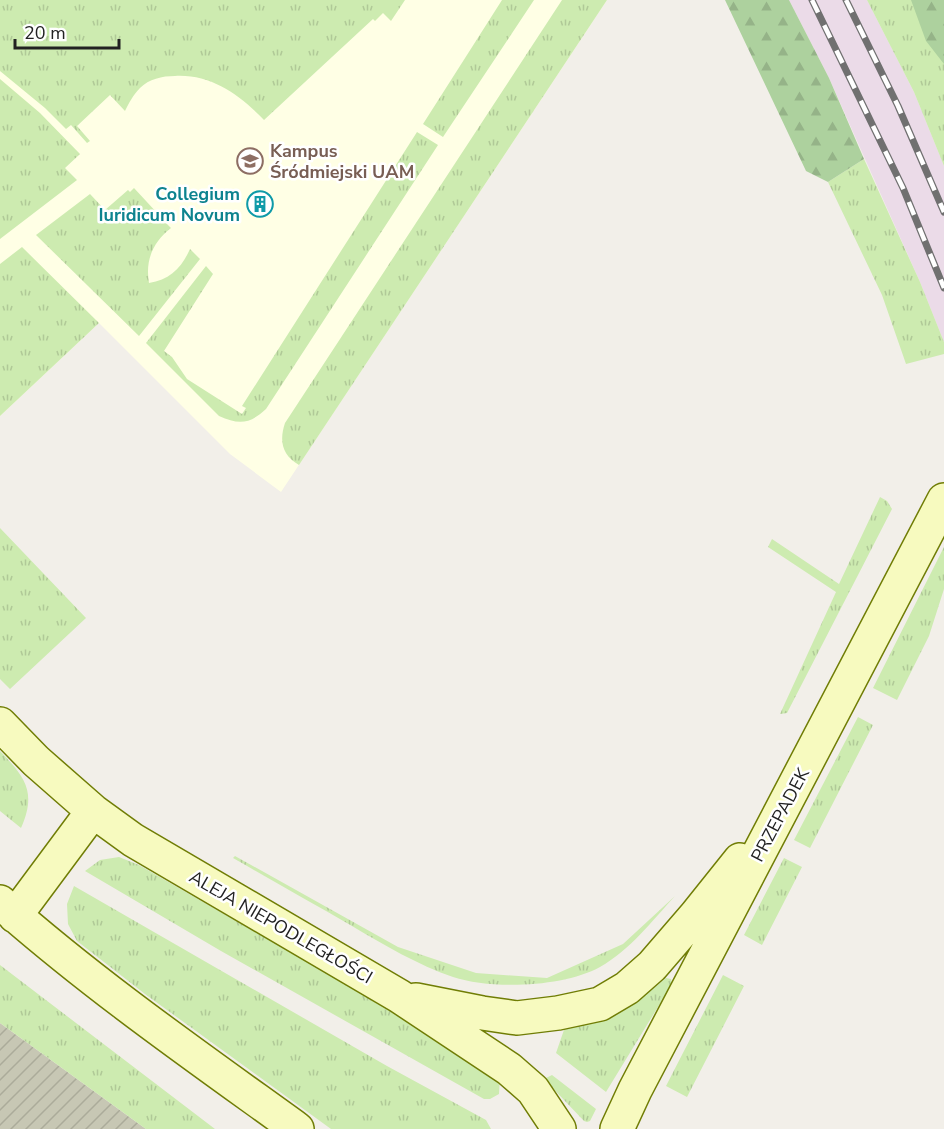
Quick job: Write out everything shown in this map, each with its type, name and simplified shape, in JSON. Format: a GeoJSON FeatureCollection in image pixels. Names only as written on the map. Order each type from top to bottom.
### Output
{"type":"FeatureCollection","features":[{"type":"Feature","properties":{"kind":"street","name":"PRZEPADEK"},"geometry":{"type":"LineString","coordinates":[[617,1129],[635,1090],[944,500]]}},
{"type":"Feature","properties":{"kind":"street","name":"ALEJA NIEPODLEGŁOŚCI"},"geometry":{"type":"LineString","coordinates":[[0,724],[36,761],[93,811],[143,846],[399,996],[509,1069],[533,1090],[559,1129]]}},
{"type":"Feature","properties":{"kind":"street"},"geometry":{"type":"LineString","coordinates":[[399,996],[517,1018],[558,1013],[600,1004],[627,988],[652,966],[696,915],[791,795]]}},
{"type":"Feature","properties":{"kind":"street"},"geometry":{"type":"LineString","coordinates":[[93,811],[8,909],[149,1022],[297,1129]]}},
{"type":"Feature","properties":{"kind":"shaded area","name":"Kampus Śródmiejski UAM"},"geometry":{"type":"Polygon","coordinates":[[[0,0],[607,0],[281,492],[230,454],[99,323],[0,416],[0,0]]]}},
{"type":"Feature","properties":{"kind":"shaded area"},"geometry":{"type":"Polygon","coordinates":[[[789,0],[867,0],[914,92],[944,166],[944,342],[920,282],[829,78],[789,0]]]}},
{"type":"Feature","properties":{"kind":"shaded area"},"geometry":{"type":"Polygon","coordinates":[[[0,1023],[146,1129],[0,1129],[0,1023]]]}},
{"type":"Feature","properties":{"kind":"green space"},"geometry":{"type":"Polygon","coordinates":[[[0,0],[405,0],[391,21],[383,13],[375,21],[373,19],[264,120],[245,102],[213,82],[188,76],[165,77],[152,80],[144,85],[133,96],[125,111],[110,95],[77,126],[90,141],[87,143],[71,125],[66,129],[45,108],[0,71],[0,0]]]}},
{"type":"Feature","properties":{"kind":"green space"},"geometry":{"type":"Polygon","coordinates":[[[502,0],[534,0],[443,137],[423,124],[502,0]]]}},
{"type":"Feature","properties":{"kind":"green space"},"geometry":{"type":"Polygon","coordinates":[[[562,0],[607,0],[299,465],[289,457],[283,447],[282,436],[285,423],[562,0]]]}},
{"type":"Feature","properties":{"kind":"green space"},"geometry":{"type":"Polygon","coordinates":[[[725,0],[789,0],[829,78],[864,159],[828,182],[806,171],[725,0]]]}},
{"type":"Feature","properties":{"kind":"green space"},"geometry":{"type":"Polygon","coordinates":[[[867,0],[944,0],[944,166],[914,92],[867,0]]]}},
{"type":"Feature","properties":{"kind":"green space"},"geometry":{"type":"Polygon","coordinates":[[[911,0],[944,0],[944,64],[926,41],[911,0]]]}},
{"type":"Feature","properties":{"kind":"green space"},"geometry":{"type":"Polygon","coordinates":[[[0,79],[40,113],[80,154],[65,168],[77,180],[0,239],[0,79]]]}},
{"type":"Feature","properties":{"kind":"green space"},"geometry":{"type":"Polygon","coordinates":[[[417,132],[438,145],[266,409],[255,418],[244,422],[219,416],[146,343],[206,266],[213,274],[164,351],[172,357],[187,379],[242,414],[246,408],[242,406],[417,132]]]}},
{"type":"Feature","properties":{"kind":"green space"},"geometry":{"type":"Polygon","coordinates":[[[864,159],[920,282],[944,342],[944,354],[906,364],[882,295],[828,182],[864,159]]]}},
{"type":"Feature","properties":{"kind":"green space"},"geometry":{"type":"Polygon","coordinates":[[[134,188],[159,215],[155,219],[157,221],[161,218],[171,228],[159,239],[149,259],[149,283],[163,279],[174,272],[190,249],[200,259],[139,336],[36,235],[90,194],[105,210],[128,190],[130,192],[134,188]]]}},
{"type":"Feature","properties":{"kind":"green space"},"geometry":{"type":"Polygon","coordinates":[[[22,247],[99,323],[0,416],[0,264],[22,247]]]}},
{"type":"Feature","properties":{"kind":"green space"},"geometry":{"type":"Polygon","coordinates":[[[880,497],[887,501],[892,509],[787,713],[780,714],[836,592],[768,547],[772,539],[839,584],[880,497]]]}},
{"type":"Feature","properties":{"kind":"green space"},"geometry":{"type":"Polygon","coordinates":[[[0,528],[86,618],[10,689],[0,679],[0,528]]]}},
{"type":"Feature","properties":{"kind":"green space"},"geometry":{"type":"Polygon","coordinates":[[[944,547],[944,589],[929,636],[897,700],[873,688],[944,547]]]}},
{"type":"Feature","properties":{"kind":"green space"},"geometry":{"type":"Polygon","coordinates":[[[858,717],[873,725],[810,848],[794,840],[858,717]]]}},
{"type":"Feature","properties":{"kind":"green space"},"geometry":{"type":"Polygon","coordinates":[[[0,751],[22,777],[26,786],[28,804],[21,828],[0,811],[0,751]]]}},
{"type":"Feature","properties":{"kind":"green space"},"geometry":{"type":"Polygon","coordinates":[[[235,856],[398,947],[476,973],[547,978],[623,944],[675,896],[631,944],[600,967],[585,974],[548,982],[487,984],[453,977],[414,961],[233,858],[235,856]]]}},
{"type":"Feature","properties":{"kind":"green space"},"geometry":{"type":"Polygon","coordinates":[[[119,857],[139,865],[477,1060],[500,1076],[499,1094],[490,1099],[484,1099],[221,951],[85,871],[100,860],[119,857]]]}},
{"type":"Feature","properties":{"kind":"green space"},"geometry":{"type":"Polygon","coordinates":[[[784,858],[802,867],[762,945],[744,935],[784,858]]]}},
{"type":"Feature","properties":{"kind":"green space"},"geometry":{"type":"Polygon","coordinates":[[[74,886],[387,1066],[486,1120],[491,1129],[331,1129],[145,994],[77,941],[68,924],[67,904],[74,886]]]}},
{"type":"Feature","properties":{"kind":"green space"},"geometry":{"type":"Polygon","coordinates":[[[0,965],[215,1129],[146,1129],[0,1023],[0,965]]]}},
{"type":"Feature","properties":{"kind":"green space"},"geometry":{"type":"Polygon","coordinates":[[[723,975],[744,986],[687,1097],[666,1086],[723,975]]]}},
{"type":"Feature","properties":{"kind":"green space"},"geometry":{"type":"Polygon","coordinates":[[[666,978],[671,979],[672,984],[606,1092],[556,1053],[565,1027],[608,1019],[643,997],[666,978]]]}},
{"type":"Feature","properties":{"kind":"green space"},"geometry":{"type":"Polygon","coordinates":[[[552,1075],[596,1109],[590,1121],[584,1121],[544,1079],[552,1075]]]}},
{"type":"Feature","properties":{"kind":"railway"},"geometry":{"type":"LineString","coordinates":[[812,0],[903,188],[944,288]]}},
{"type":"Feature","properties":{"kind":"railway"},"geometry":{"type":"LineString","coordinates":[[846,0],[898,106],[944,212]]}},
{"type":"Feature","properties":{"kind":"place","name":"Kampus Śródmiejski UAM"},"geometry":{"type":"Point","coordinates":[250,161]}},
{"type":"Feature","properties":{"kind":"place","name":"Collegium Iuridicum Novum"},"geometry":{"type":"Point","coordinates":[260,204]}}]}
